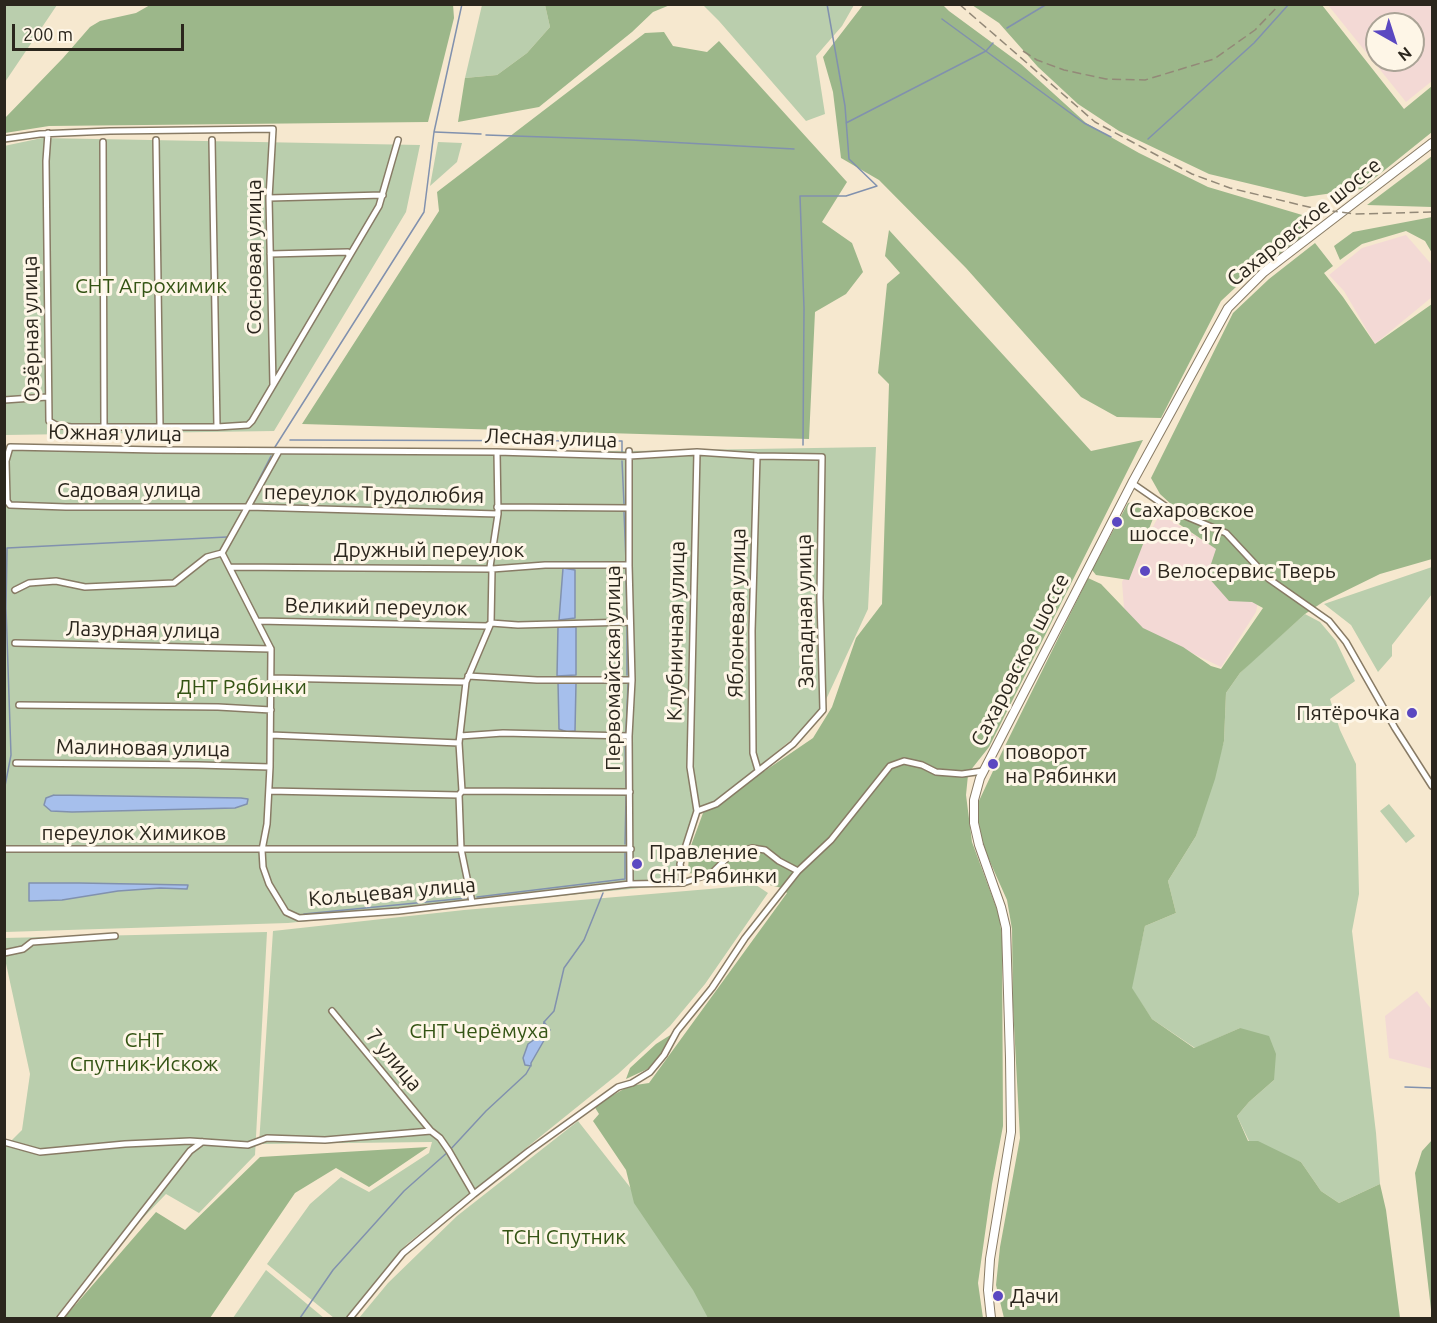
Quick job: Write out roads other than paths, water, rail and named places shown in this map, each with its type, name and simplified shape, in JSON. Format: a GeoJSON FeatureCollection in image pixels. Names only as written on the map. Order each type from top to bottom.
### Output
{"type":"FeatureCollection","features":[{"type":"Feature","properties":{"kind":"main road","name":"Сахаровское шоссе"},"geometry":{"type":"LineString","coordinates":[[991,1318],[988,1290],[990,1259],[1011,1132],[1010,1058],[1006,928],[974,823],[974,800],[983,771],[1132,483],[1233,302],[1264,272],[1432,143]]}},
{"type":"Feature","properties":{"kind":"street","name":"Сосновая улица"},"geometry":{"type":"LineString","coordinates":[[48,133],[273,129],[269,198],[273,385]]}},
{"type":"Feature","properties":{"kind":"street"},"geometry":{"type":"LineString","coordinates":[[4,139],[48,133]]}},
{"type":"Feature","properties":{"kind":"street","name":"Озёрная улица"},"geometry":{"type":"LineString","coordinates":[[48,133],[46,161],[49,421],[56,425],[71,427],[248,425],[273,385]]}},
{"type":"Feature","properties":{"kind":"street"},"geometry":{"type":"LineString","coordinates":[[156,140],[160,427]]}},
{"type":"Feature","properties":{"kind":"street"},"geometry":{"type":"LineString","coordinates":[[212,140],[217,427]]}},
{"type":"Feature","properties":{"kind":"street"},"geometry":{"type":"LineString","coordinates":[[273,385],[379,206],[398,140]]}},
{"type":"Feature","properties":{"kind":"street"},"geometry":{"type":"LineString","coordinates":[[103,142],[104,426]]}},
{"type":"Feature","properties":{"kind":"street"},"geometry":{"type":"LineString","coordinates":[[269,198],[383,195]]}},
{"type":"Feature","properties":{"kind":"street"},"geometry":{"type":"LineString","coordinates":[[270,254],[348,252],[349,255]]}},
{"type":"Feature","properties":{"kind":"street"},"geometry":{"type":"LineString","coordinates":[[4,400],[47,398]]}},
{"type":"Feature","properties":{"kind":"street","name":"Южная улица"},"geometry":{"type":"LineString","coordinates":[[10,505],[7,501],[6,461],[10,447],[279,451]]}},
{"type":"Feature","properties":{"kind":"street"},"geometry":{"type":"LineString","coordinates":[[15,590],[29,583],[56,581],[85,587],[174,583],[207,557],[222,553],[279,451]]}},
{"type":"Feature","properties":{"kind":"street","name":"Лесная улица"},"geometry":{"type":"LineString","coordinates":[[279,451],[629,454],[697,452],[822,457]]}},
{"type":"Feature","properties":{"kind":"street"},"geometry":{"type":"LineString","coordinates":[[472,902],[461,849],[459,743],[467,679],[491,623],[492,569],[490,567],[497,510],[497,452]]}},
{"type":"Feature","properties":{"kind":"street","name":"Клубничная улица"},"geometry":{"type":"LineString","coordinates":[[697,452],[690,767],[697,811]]}},
{"type":"Feature","properties":{"kind":"street","name":"Первомайская улица"},"geometry":{"type":"LineString","coordinates":[[629,454],[632,680],[629,736],[630,884]]}},
{"type":"Feature","properties":{"kind":"street","name":"Яблоневая улица"},"geometry":{"type":"LineString","coordinates":[[757,456],[752,642],[753,753],[758,771]]}},
{"type":"Feature","properties":{"kind":"street","name":"Западная улица"},"geometry":{"type":"LineString","coordinates":[[697,811],[716,804],[793,744],[823,710],[820,598],[822,457]]}},
{"type":"Feature","properties":{"kind":"street"},"geometry":{"type":"LineString","coordinates":[[1132,483],[1171,510],[1226,533],[1269,579],[1329,621],[1346,642],[1432,786]]}},
{"type":"Feature","properties":{"kind":"street","name":"Садовая улица"},"geometry":{"type":"LineString","coordinates":[[10,505],[249,507]]}},
{"type":"Feature","properties":{"kind":"street","name":"переулок Трудолюбия"},"geometry":{"type":"LineString","coordinates":[[249,507],[497,510],[629,508]]}},
{"type":"Feature","properties":{"kind":"street","name":"Кольцевая улица"},"geometry":{"type":"LineString","coordinates":[[222,553],[270,649],[272,678],[270,767],[262,850],[265,876],[279,903],[292,916],[299,918],[399,911],[630,884],[683,884],[712,873],[731,854],[752,848],[765,850],[779,861],[798,870]]}},
{"type":"Feature","properties":{"kind":"street","name":"Дружный переулок"},"geometry":{"type":"LineString","coordinates":[[230,567],[492,569],[545,565],[629,565]]}},
{"type":"Feature","properties":{"kind":"street","name":"Великий переулок"},"geometry":{"type":"LineString","coordinates":[[258,621],[488,626],[491,623],[518,625],[630,622]]}},
{"type":"Feature","properties":{"kind":"street","name":"Лазурная улица"},"geometry":{"type":"LineString","coordinates":[[15,643],[270,649]]}},
{"type":"Feature","properties":{"kind":"street"},"geometry":{"type":"LineString","coordinates":[[272,678],[632,680]]}},
{"type":"Feature","properties":{"kind":"street"},"geometry":{"type":"LineString","coordinates":[[19,705],[218,707],[271,710]]}},
{"type":"Feature","properties":{"kind":"street"},"geometry":{"type":"LineString","coordinates":[[460,736],[503,733],[629,736]]}},
{"type":"Feature","properties":{"kind":"street"},"geometry":{"type":"LineString","coordinates":[[271,735],[459,743]]}},
{"type":"Feature","properties":{"kind":"street"},"geometry":{"type":"LineString","coordinates":[[350,1318],[403,1253],[474,1194],[618,1086],[632,1083],[650,1072],[664,1055],[678,1031],[712,988],[745,938],[798,870],[831,840],[890,766],[904,761],[922,765],[936,772],[962,774],[983,771]]}},
{"type":"Feature","properties":{"kind":"street","name":"Малиновая улица"},"geometry":{"type":"LineString","coordinates":[[16,763],[270,767]]}},
{"type":"Feature","properties":{"kind":"street"},"geometry":{"type":"LineString","coordinates":[[269,791],[630,792]]}},
{"type":"Feature","properties":{"kind":"street"},"geometry":{"type":"LineString","coordinates":[[683,884],[680,864],[697,811]]}},
{"type":"Feature","properties":{"kind":"street","name":"переулок Химиков"},"geometry":{"type":"LineString","coordinates":[[5,849],[631,849]]}},
{"type":"Feature","properties":{"kind":"street"},"geometry":{"type":"LineString","coordinates":[[4,953],[23,949],[32,942],[114,936]]}},
{"type":"Feature","properties":{"kind":"street","name":"7 улица"},"geometry":{"type":"LineString","coordinates":[[332,1011],[431,1131],[440,1138],[474,1194]]}},
{"type":"Feature","properties":{"kind":"street"},"geometry":{"type":"LineString","coordinates":[[5,1142],[40,1152],[125,1144],[204,1141],[248,1145],[267,1137],[325,1140],[431,1131]]}},
{"type":"Feature","properties":{"kind":"street"},"geometry":{"type":"LineString","coordinates":[[60,1318],[190,1151],[204,1141]]}},
{"type":"Feature","properties":{"kind":"water"},"geometry":{"type":"Polygon","coordinates":[[[563,568],[575,570],[575,618],[559,620],[563,568]]]}},
{"type":"Feature","properties":{"kind":"water"},"geometry":{"type":"Polygon","coordinates":[[[558,627],[576,627],[576,675],[557,676],[558,627]]]}},
{"type":"Feature","properties":{"kind":"water"},"geometry":{"type":"Polygon","coordinates":[[[558,682],[576,683],[575,731],[567,732],[559,729],[558,682]]]}},
{"type":"Feature","properties":{"kind":"water"},"geometry":{"type":"Polygon","coordinates":[[[54,795],[248,799],[247,804],[235,808],[72,812],[51,811],[44,805],[46,798],[54,795]]]}},
{"type":"Feature","properties":{"kind":"water"},"geometry":{"type":"Polygon","coordinates":[[[29,883],[188,885],[187,889],[118,891],[62,900],[29,901],[29,883]]]}},
{"type":"Feature","properties":{"kind":"water"},"geometry":{"type":"Polygon","coordinates":[[[544,1022],[550,1030],[531,1066],[525,1065],[523,1058],[528,1044],[542,1034],[544,1022]]]}},
{"type":"Feature","properties":{"kind":"waterway"},"geometry":{"type":"LineString","coordinates":[[275,447],[424,212],[434,132],[462,4]]}},
{"type":"Feature","properties":{"kind":"waterway"},"geometry":{"type":"LineString","coordinates":[[803,445],[804,308],[800,196],[846,196],[877,186],[849,159],[845,106],[827,4]]}},
{"type":"Feature","properties":{"kind":"waterway"},"geometry":{"type":"LineString","coordinates":[[1007,28],[1047,4]]}},
{"type":"Feature","properties":{"kind":"waterway"},"geometry":{"type":"LineString","coordinates":[[1148,139],[1254,43],[1289,4]]}},
{"type":"Feature","properties":{"kind":"waterway"},"geometry":{"type":"LineString","coordinates":[[942,19],[1084,123],[1111,137]]}},
{"type":"Feature","properties":{"kind":"waterway"},"geometry":{"type":"LineString","coordinates":[[846,123],[986,51],[993,43]]}},
{"type":"Feature","properties":{"kind":"waterway"},"geometry":{"type":"LineString","coordinates":[[435,132],[481,134]]}},
{"type":"Feature","properties":{"kind":"waterway"},"geometry":{"type":"LineString","coordinates":[[486,135],[794,149]]}},
{"type":"Feature","properties":{"kind":"waterway"},"geometry":{"type":"LineString","coordinates":[[290,440],[622,441],[622,454]]}},
{"type":"Feature","properties":{"kind":"waterway"},"geometry":{"type":"LineString","coordinates":[[252,493],[271,456]]}},
{"type":"Feature","properties":{"kind":"waterway"},"geometry":{"type":"LineString","coordinates":[[622,461],[624,504]]}},
{"type":"Feature","properties":{"kind":"waterway"},"geometry":{"type":"LineString","coordinates":[[624,512],[626,562]]}},
{"type":"Feature","properties":{"kind":"waterway"},"geometry":{"type":"LineString","coordinates":[[4,791],[11,755],[6,608],[7,548],[227,537]]}},
{"type":"Feature","properties":{"kind":"waterway"},"geometry":{"type":"LineString","coordinates":[[626,569],[627,619]]}},
{"type":"Feature","properties":{"kind":"waterway"},"geometry":{"type":"LineString","coordinates":[[627,626],[627,675]]}},
{"type":"Feature","properties":{"kind":"waterway"},"geometry":{"type":"LineString","coordinates":[[626,732],[628,684]]}},
{"type":"Feature","properties":{"kind":"waterway"},"geometry":{"type":"LineString","coordinates":[[625,740],[626,787]]}},
{"type":"Feature","properties":{"kind":"waterway"},"geometry":{"type":"LineString","coordinates":[[625,844],[626,797]]}},
{"type":"Feature","properties":{"kind":"waterway"},"geometry":{"type":"LineString","coordinates":[[477,897],[625,879],[625,853]]}},
{"type":"Feature","properties":{"kind":"waterway"},"geometry":{"type":"LineString","coordinates":[[544,1022],[554,1011],[564,968],[584,940],[603,893]]}},
{"type":"Feature","properties":{"kind":"waterway"},"geometry":{"type":"LineString","coordinates":[[304,914],[467,898]]}},
{"type":"Feature","properties":{"kind":"waterway"},"geometry":{"type":"LineString","coordinates":[[300,1318],[333,1270],[404,1191],[449,1151],[486,1111],[526,1074],[530,1067]]}},
{"type":"Feature","properties":{"kind":"waterway"},"geometry":{"type":"LineString","coordinates":[[1405,1087],[1432,1088]]}},
{"type":"Feature","properties":{"kind":"railway"},"geometry":{"type":"LineString","coordinates":[[959,4],[1095,122],[1192,174],[1230,188],[1317,209],[1355,214],[1432,212]]}},
{"type":"Feature","properties":{"kind":"railway"},"geometry":{"type":"LineString","coordinates":[[1023,51],[1037,60],[1064,70],[1106,79],[1145,80],[1214,59],[1255,30],[1280,4]]}},
{"type":"Feature","properties":{"kind":"place","name":"Сахаровское шоссе, 17"},"geometry":{"type":"Point","coordinates":[1117,522]}},
{"type":"Feature","properties":{"kind":"place","name":"Велосервис Тверь"},"geometry":{"type":"Point","coordinates":[1145,571]}},
{"type":"Feature","properties":{"kind":"place","name":"Пятёрочка"},"geometry":{"type":"Point","coordinates":[1412,713]}},
{"type":"Feature","properties":{"kind":"place","name":"поворот на Рябинки"},"geometry":{"type":"Point","coordinates":[993,764]}},
{"type":"Feature","properties":{"kind":"place","name":"Правление СНТ Рябинки"},"geometry":{"type":"Point","coordinates":[637,864]}},
{"type":"Feature","properties":{"kind":"place","name":"Дачи"},"geometry":{"type":"Point","coordinates":[998,1296]}},
{"type":"Feature","properties":{"kind":"park label","name":"СНТ Агрохимик"},"geometry":{"type":"Point","coordinates":[151,286]}},
{"type":"Feature","properties":{"kind":"park label","name":"ДНТ Рябинки"},"geometry":{"type":"Point","coordinates":[242,687]}},
{"type":"Feature","properties":{"kind":"park label","name":"СНТ Черёмуха"},"geometry":{"type":"Point","coordinates":[479,1031]}},
{"type":"Feature","properties":{"kind":"park label","name":"СНТ Спутник-Искож"},"geometry":{"type":"Point","coordinates":[144,1052]}},
{"type":"Feature","properties":{"kind":"park label","name":"ТСН Спутник"},"geometry":{"type":"Point","coordinates":[564,1237]}}]}
